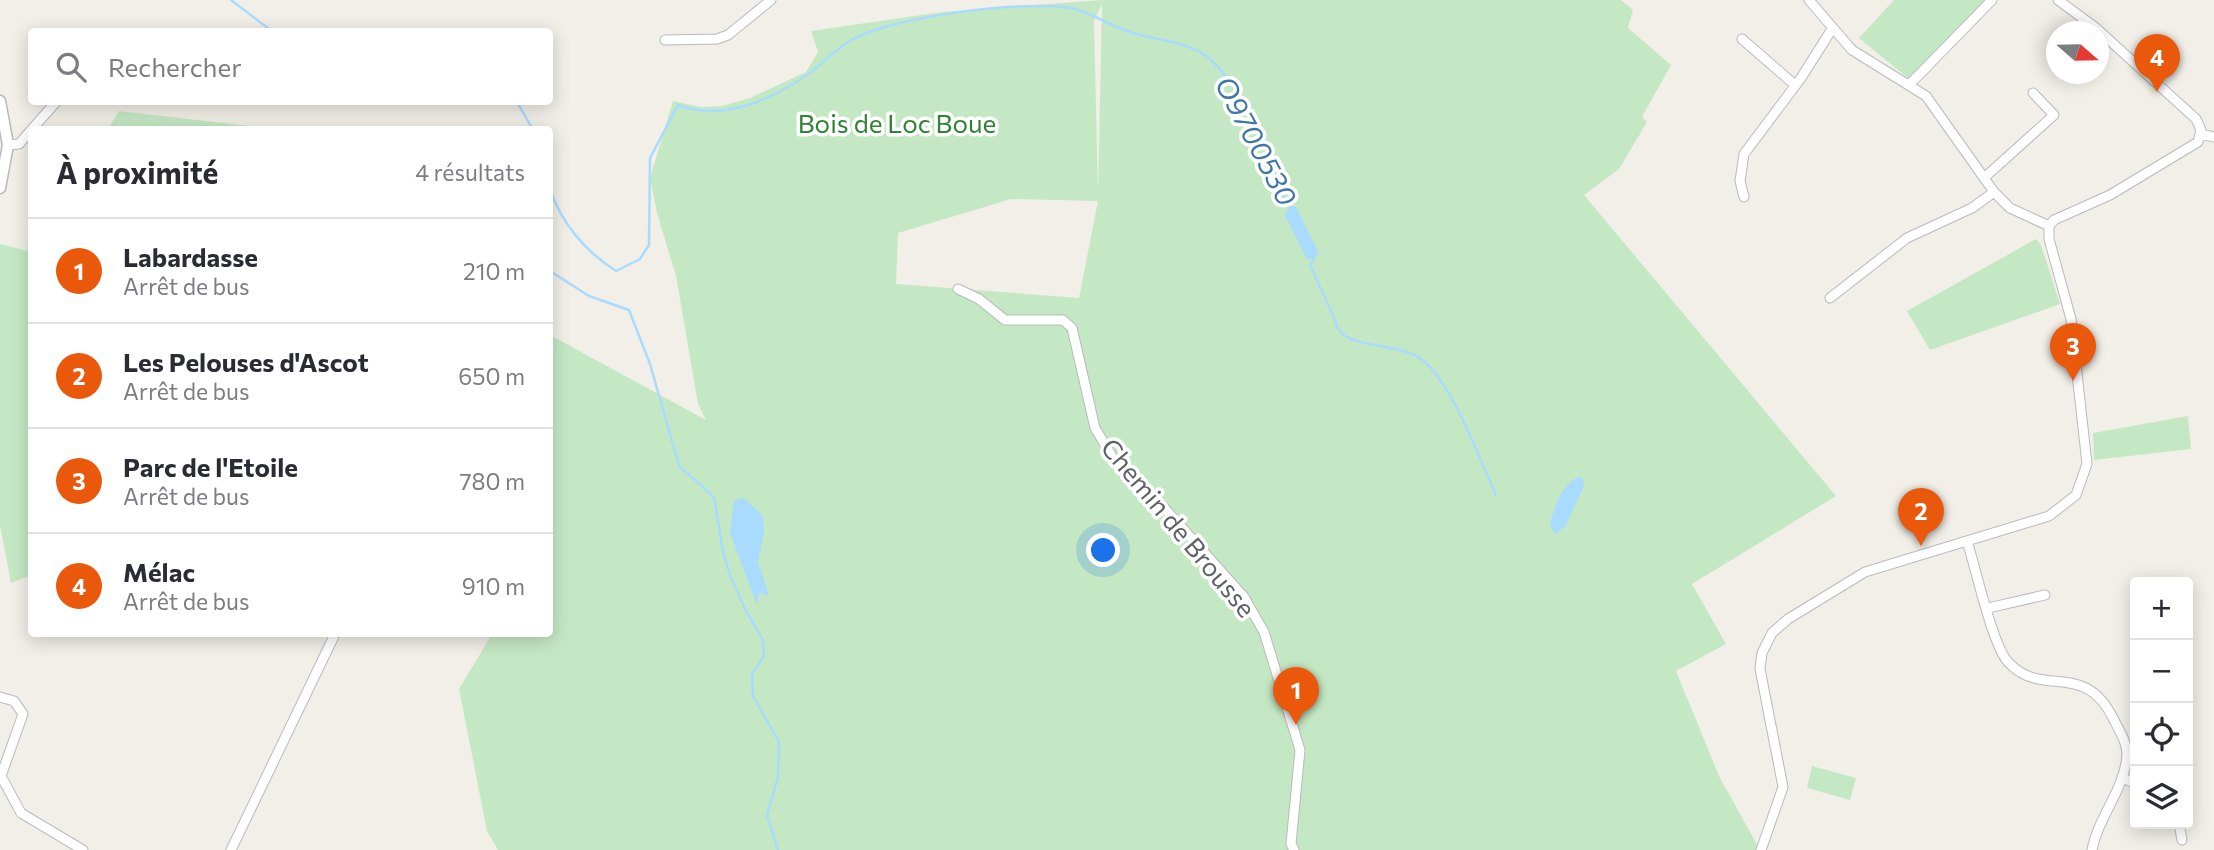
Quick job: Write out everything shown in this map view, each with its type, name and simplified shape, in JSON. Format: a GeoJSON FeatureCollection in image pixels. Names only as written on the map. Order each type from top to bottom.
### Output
{"type":"FeatureCollection","features":[{"type":"Feature","properties":{"kind":"street"},"geometry":{"type":"LineString","coordinates":[[665,40],[717,40],[728,35],[771,0]]}},
{"type":"Feature","properties":{"kind":"street"},"geometry":{"type":"LineString","coordinates":[[1809,0],[1832,29],[1870,63],[1909,85],[1937,108],[1994,192],[2010,208],[2049,226]]}},
{"type":"Feature","properties":{"kind":"street"},"geometry":{"type":"LineString","coordinates":[[1909,85],[1993,0]]}},
{"type":"Feature","properties":{"kind":"street"},"geometry":{"type":"LineString","coordinates":[[1761,850],[1783,787],[1760,678],[1760,661],[1768,639],[1788,619],[1866,572],[2024,525],[2059,511],[2082,485],[2087,464],[2079,381],[2071,319],[2049,239],[2049,226],[2054,220],[2110,195],[2198,142],[2201,134],[2196,119],[2095,28],[2058,0]]}},
{"type":"Feature","properties":{"kind":"street"},"geometry":{"type":"LineString","coordinates":[[1744,197],[1740,181],[1744,153],[1796,85],[1832,29]]}},
{"type":"Feature","properties":{"kind":"street"},"geometry":{"type":"LineString","coordinates":[[1742,39],[1796,85]]}},
{"type":"Feature","properties":{"kind":"street"},"geometry":{"type":"LineString","coordinates":[[1984,178],[2054,115],[2033,93]]}},
{"type":"Feature","properties":{"kind":"street"},"geometry":{"type":"LineString","coordinates":[[0,102],[8,145],[0,188]]}},
{"type":"Feature","properties":{"kind":"street"},"geometry":{"type":"LineString","coordinates":[[35,126],[53,105]]}},
{"type":"Feature","properties":{"kind":"street"},"geometry":{"type":"LineString","coordinates":[[8,145],[19,144],[28,134]]}},
{"type":"Feature","properties":{"kind":"street"},"geometry":{"type":"LineString","coordinates":[[2201,134],[2214,136]]}},
{"type":"Feature","properties":{"kind":"street"},"geometry":{"type":"LineString","coordinates":[[1830,298],[1908,238],[1972,208],[1994,192]]}},
{"type":"Feature","properties":{"kind":"street","name":"Chemin de Brousse"},"geometry":{"type":"LineString","coordinates":[[958,289],[979,299],[1005,320],[1063,320],[1072,328],[1095,429],[1114,458],[1158,501],[1244,597],[1264,632],[1300,750],[1291,844],[1294,850]]}},
{"type":"Feature","properties":{"kind":"street"},"geometry":{"type":"LineString","coordinates":[[1967,541],[2002,655],[2019,671],[2046,680],[2084,685],[2099,695],[2127,746],[2122,777],[2092,850]]}},
{"type":"Feature","properties":{"kind":"street"},"geometry":{"type":"LineString","coordinates":[[1987,608],[2045,595]]}},
{"type":"Feature","properties":{"kind":"street"},"geometry":{"type":"LineString","coordinates":[[231,850],[334,637]]}},
{"type":"Feature","properties":{"kind":"street"},"geometry":{"type":"LineString","coordinates":[[0,697],[14,701],[23,714],[1,776],[22,813],[83,850]]}},
{"type":"Feature","properties":{"kind":"street"},"geometry":{"type":"LineString","coordinates":[[0,762],[8,754]]}},
{"type":"Feature","properties":{"kind":"street"},"geometry":{"type":"LineString","coordinates":[[2122,777],[2130,781]]}},
{"type":"Feature","properties":{"kind":"street"},"geometry":{"type":"LineString","coordinates":[[2180,829],[2182,839]]}},
{"type":"Feature","properties":{"kind":"green space","name":"Bois de Loc Boue"},"geometry":{"type":"Polygon","coordinates":[[[1103,0],[1621,0],[1633,10],[1628,28],[1671,65],[1642,117],[1647,122],[1619,169],[1584,195],[1836,496],[1692,584],[1726,644],[1676,671],[1719,776],[1760,850],[498,850],[487,831],[459,689],[490,637],[553,637],[553,337],[706,420],[698,404],[676,276],[657,213],[650,178],[673,101],[701,107],[722,106],[750,98],[806,72],[818,52],[811,31],[942,12],[1103,0]],[[1102,4],[1094,21],[1098,195],[1102,4]],[[1011,199],[898,233],[896,284],[1079,298],[1098,201],[1011,199]]]}},
{"type":"Feature","properties":{"kind":"green space"},"geometry":{"type":"Polygon","coordinates":[[[1894,0],[1985,0],[1909,79],[1859,38],[1894,0]]]}},
{"type":"Feature","properties":{"kind":"green space"},"geometry":{"type":"Polygon","coordinates":[[[119,111],[250,126],[110,126],[119,111]]]}},
{"type":"Feature","properties":{"kind":"green space"},"geometry":{"type":"Polygon","coordinates":[[[2036,239],[2041,245],[2060,304],[1930,350],[1907,311],[2036,239]]]}},
{"type":"Feature","properties":{"kind":"green space"},"geometry":{"type":"Polygon","coordinates":[[[0,244],[28,251],[28,576],[11,583],[0,525],[0,244]]]}},
{"type":"Feature","properties":{"kind":"green space"},"geometry":{"type":"Polygon","coordinates":[[[2188,416],[2191,449],[2094,460],[2093,433],[2188,416]]]}},
{"type":"Feature","properties":{"kind":"green space"},"geometry":{"type":"Polygon","coordinates":[[[1812,766],[1856,778],[1850,800],[1807,788],[1812,766]]]}},
{"type":"Feature","properties":{"kind":"water"},"geometry":{"type":"Polygon","coordinates":[[[1291,206],[1296,207],[1319,253],[1314,259],[1307,259],[1284,214],[1291,206]]]}},
{"type":"Feature","properties":{"kind":"water"},"geometry":{"type":"Polygon","coordinates":[[[1579,477],[1583,479],[1584,486],[1565,527],[1555,534],[1550,525],[1556,504],[1568,484],[1579,477]]]}},
{"type":"Feature","properties":{"kind":"water"},"geometry":{"type":"Polygon","coordinates":[[[744,498],[763,516],[764,533],[758,562],[769,596],[759,593],[757,605],[730,533],[734,500],[744,498]]]}},
{"type":"Feature","properties":{"kind":"waterway","name":"O9700530"},"geometry":{"type":"LineString","coordinates":[[231,0],[268,28]]}},
{"type":"Feature","properties":{"kind":"waterway","name":"O9700530"},"geometry":{"type":"LineString","coordinates":[[553,198],[576,235],[594,255],[616,271],[640,259],[649,245],[650,158],[678,105],[712,111],[745,106],[777,93],[807,75],[853,39],[899,23],[993,8],[1051,6],[1072,8],[1128,31],[1185,46],[1204,54],[1225,76],[1248,111],[1290,209]]}},
{"type":"Feature","properties":{"kind":"waterway","name":"O9700530"},"geometry":{"type":"LineString","coordinates":[[519,105],[531,126]]}},
{"type":"Feature","properties":{"kind":"waterway","name":"O9700530"},"geometry":{"type":"LineString","coordinates":[[1313,256],[1310,265],[1339,330],[1346,337],[1411,353],[1433,370],[1454,403],[1496,495]]}},
{"type":"Feature","properties":{"kind":"waterway"},"geometry":{"type":"LineString","coordinates":[[553,273],[589,296],[629,310],[650,364],[679,466],[714,497],[723,552],[730,575],[763,640],[764,656],[752,674],[753,696],[779,742],[778,777],[767,815],[778,850]]}},
{"type":"Feature","properties":{"kind":"place","name":"Mélac"},"geometry":{"type":"Point","coordinates":[2157,92]}},
{"type":"Feature","properties":{"kind":"place","name":"Parc de l'Etoile"},"geometry":{"type":"Point","coordinates":[2073,381]}},
{"type":"Feature","properties":{"kind":"place","name":"Les Pelouses d'Ascot"},"geometry":{"type":"Point","coordinates":[1921,546]}},
{"type":"Feature","properties":{"kind":"place","name":"Labardasse"},"geometry":{"type":"Point","coordinates":[1296,725]}}]}
